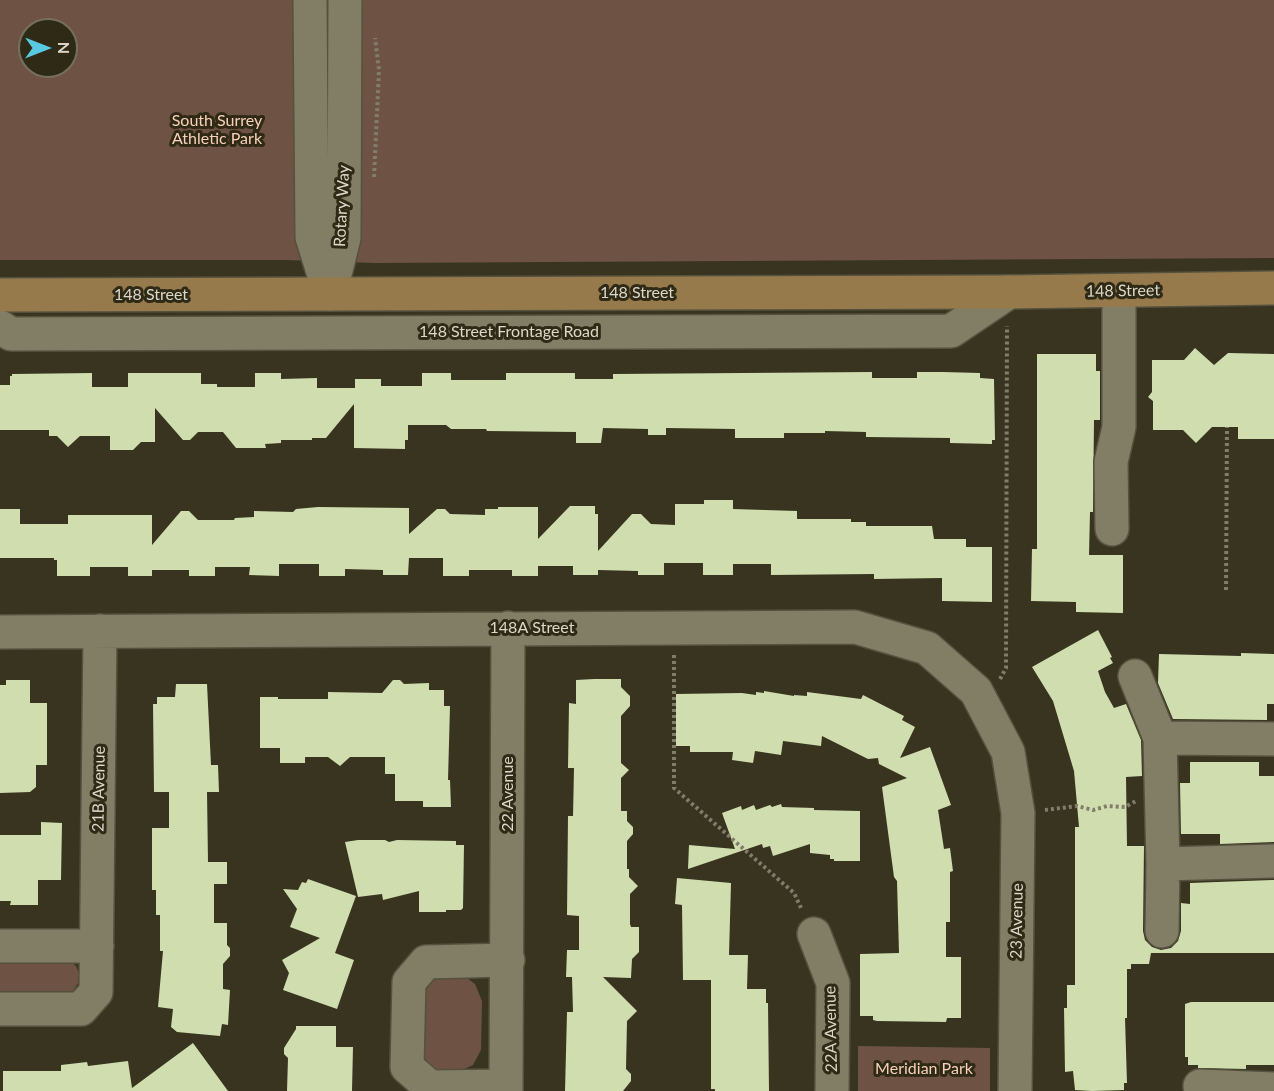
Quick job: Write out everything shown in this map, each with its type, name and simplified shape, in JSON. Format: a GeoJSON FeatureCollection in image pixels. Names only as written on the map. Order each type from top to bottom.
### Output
{"type":"FeatureCollection","features":[{"type":"Feature","properties":{"kind":"main road","name":"148 Street"},"geometry":{"type":"LineString","coordinates":[[0,295],[330,294],[1008,304],[1119,291],[1274,288]]}},
{"type":"Feature","properties":{"kind":"street","name":"Rotary Way"},"geometry":{"type":"LineString","coordinates":[[310,0],[312,237],[330,294]]}},
{"type":"Feature","properties":{"kind":"street","name":"Rotary Way"},"geometry":{"type":"LineString","coordinates":[[330,294],[344,238],[345,0]]}},
{"type":"Feature","properties":{"kind":"street"},"geometry":{"type":"LineString","coordinates":[[1112,529],[1111,462],[1119,427],[1119,291]]}},
{"type":"Feature","properties":{"kind":"street","name":"148 Street Frontage Road"},"geometry":{"type":"LineString","coordinates":[[0,327],[11,334],[951,331],[1008,304]]}},
{"type":"Feature","properties":{"kind":"street","name":"148A Street"},"geometry":{"type":"LineString","coordinates":[[0,632],[855,627],[927,648],[976,691],[1008,752]]}},
{"type":"Feature","properties":{"kind":"street","name":"22 Avenue"},"geometry":{"type":"LineString","coordinates":[[508,628],[508,960],[506,1089],[430,1087],[407,1067],[409,982],[426,962],[508,960]]}},
{"type":"Feature","properties":{"kind":"street","name":"21B Avenue"},"geometry":{"type":"LineString","coordinates":[[0,1009],[81,1008],[96,992],[100,632]]}},
{"type":"Feature","properties":{"kind":"street"},"geometry":{"type":"LineString","coordinates":[[1135,676],[1160,738],[1162,931]]}},
{"type":"Feature","properties":{"kind":"street"},"geometry":{"type":"LineString","coordinates":[[1160,738],[1274,739]]}},
{"type":"Feature","properties":{"kind":"street","name":"23 Avenue"},"geometry":{"type":"LineString","coordinates":[[1008,752],[1018,813],[1015,1091]]}},
{"type":"Feature","properties":{"kind":"street"},"geometry":{"type":"LineString","coordinates":[[1163,864],[1274,861]]}},
{"type":"Feature","properties":{"kind":"street","name":"22A Avenue"},"geometry":{"type":"LineString","coordinates":[[814,934],[832,983],[832,1091]]}},
{"type":"Feature","properties":{"kind":"street"},"geometry":{"type":"LineString","coordinates":[[0,946],[97,946]]}},
{"type":"Feature","properties":{"kind":"street"},"geometry":{"type":"LineString","coordinates":[[1200,1086],[1274,1089]]}},
{"type":"Feature","properties":{"kind":"path"},"geometry":{"type":"LineString","coordinates":[[996,685],[1006,668],[1008,304]]}},
{"type":"Feature","properties":{"kind":"path"},"geometry":{"type":"LineString","coordinates":[[1226,590],[1227,427]]}},
{"type":"Feature","properties":{"kind":"path"},"geometry":{"type":"LineString","coordinates":[[674,628],[674,788],[794,892],[814,934]]}},
{"type":"Feature","properties":{"kind":"path"},"geometry":{"type":"LineString","coordinates":[[1040,811],[1077,806],[1093,810],[1107,806],[1125,807],[1146,796],[1162,794]]}},
{"type":"Feature","properties":{"kind":"green space","name":"South Surrey Athletic Park"},"geometry":{"type":"Polygon","coordinates":[[[0,0],[1274,0],[1274,258],[374,263],[286,260],[0,260],[0,0]]]}},
{"type":"Feature","properties":{"kind":"green space"},"geometry":{"type":"Polygon","coordinates":[[[0,958],[70,961],[76,966],[81,978],[71,995],[0,998],[0,958]]]}},
{"type":"Feature","properties":{"kind":"green space"},"geometry":{"type":"Polygon","coordinates":[[[448,974],[463,975],[475,984],[482,1001],[481,1050],[473,1065],[458,1072],[441,1073],[429,1065],[422,1053],[421,996],[432,980],[448,974]]]}},
{"type":"Feature","properties":{"kind":"green space","name":"Meridian Park"},"geometry":{"type":"Polygon","coordinates":[[[858,1046],[990,1048],[990,1091],[858,1091],[858,1046]]]}},
{"type":"Feature","properties":{"kind":"building"},"geometry":{"type":"Polygon","coordinates":[[[1195,348],[1214,365],[1228,353],[1274,354],[1274,439],[1238,439],[1238,427],[1212,427],[1196,443],[1183,430],[1153,430],[1153,401],[1148,397],[1152,392],[1152,360],[1184,360],[1195,348]]]}},
{"type":"Feature","properties":{"kind":"building"},"geometry":{"type":"Polygon","coordinates":[[[1037,354],[1096,354],[1096,371],[1100,371],[1100,420],[1094,420],[1093,512],[1090,512],[1089,555],[1123,555],[1123,613],[1076,612],[1076,602],[1031,601],[1032,549],[1037,549],[1037,354]]]}},
{"type":"Feature","properties":{"kind":"building"},"geometry":{"type":"Polygon","coordinates":[[[872,372],[872,378],[917,378],[917,372],[943,372],[980,373],[980,378],[994,379],[995,440],[992,440],[992,444],[950,443],[950,438],[866,437],[866,432],[825,431],[825,433],[784,433],[784,438],[735,438],[735,429],[666,428],[666,435],[648,435],[648,429],[603,428],[601,443],[576,443],[576,432],[487,431],[486,429],[451,429],[446,425],[408,425],[408,440],[405,440],[405,449],[354,448],[354,404],[326,438],[281,440],[281,443],[265,444],[266,448],[236,448],[223,432],[198,432],[190,440],[183,440],[155,408],[155,442],[141,442],[133,450],[110,450],[110,436],[80,436],[68,447],[57,436],[49,436],[49,430],[0,430],[0,385],[10,385],[12,374],[92,373],[92,387],[128,387],[128,373],[201,373],[201,384],[217,384],[217,387],[255,387],[255,373],[281,373],[281,379],[317,378],[317,388],[355,388],[355,379],[381,379],[381,386],[422,386],[422,373],[451,373],[451,380],[506,380],[506,373],[575,373],[575,379],[613,379],[613,374],[872,372]]]}},
{"type":"Feature","properties":{"kind":"building"},"geometry":{"type":"Polygon","coordinates":[[[704,500],[733,500],[733,509],[797,511],[797,519],[851,519],[851,522],[866,522],[866,526],[932,526],[934,539],[966,539],[966,547],[992,547],[992,602],[942,601],[942,578],[874,579],[874,574],[771,575],[771,564],[733,564],[733,575],[703,575],[703,563],[664,563],[664,575],[638,575],[638,571],[598,570],[598,575],[573,575],[573,566],[538,566],[538,576],[512,576],[512,570],[469,570],[469,576],[443,576],[443,558],[409,558],[408,575],[383,575],[383,570],[345,569],[345,576],[319,576],[319,564],[279,564],[279,576],[249,575],[250,567],[215,567],[215,576],[189,576],[189,570],[152,570],[152,576],[128,576],[128,567],[90,567],[90,576],[57,576],[57,560],[54,558],[0,558],[0,509],[20,509],[20,524],[68,524],[68,515],[152,515],[152,545],[181,511],[189,511],[198,520],[234,520],[235,518],[254,517],[254,511],[293,512],[296,509],[318,507],[409,508],[409,534],[437,509],[445,509],[450,514],[485,515],[485,509],[498,509],[498,507],[538,507],[538,539],[570,506],[595,506],[595,514],[598,514],[598,551],[632,514],[641,514],[651,524],[675,525],[675,504],[704,504],[704,500]]]}},
{"type":"Feature","properties":{"kind":"building"},"geometry":{"type":"Polygon","coordinates":[[[1098,630],[1113,663],[1098,671],[1105,692],[1114,708],[1126,704],[1141,740],[1142,776],[1126,777],[1127,846],[1144,846],[1143,931],[1145,940],[1152,947],[1161,950],[1171,948],[1178,941],[1181,931],[1181,903],[1190,904],[1190,883],[1274,880],[1274,953],[1151,953],[1149,964],[1131,964],[1131,969],[1127,969],[1127,1018],[1125,1018],[1127,1083],[1124,1083],[1124,1090],[1092,1091],[1075,1090],[1073,1071],[1065,1072],[1064,1008],[1067,1008],[1067,985],[1075,985],[1075,827],[1079,827],[1074,771],[1053,701],[1032,667],[1098,630]]]}},
{"type":"Feature","properties":{"kind":"building"},"geometry":{"type":"Polygon","coordinates":[[[1241,653],[1274,654],[1274,704],[1267,704],[1267,720],[1173,719],[1158,683],[1159,654],[1241,656],[1241,653]]]}},
{"type":"Feature","properties":{"kind":"building"},"geometry":{"type":"Polygon","coordinates":[[[621,679],[621,687],[630,696],[630,706],[621,716],[621,763],[629,770],[621,778],[621,811],[627,811],[627,821],[633,827],[633,834],[627,841],[627,869],[629,869],[629,877],[638,886],[630,894],[630,924],[631,927],[639,927],[639,952],[632,959],[631,978],[603,977],[637,1011],[627,1021],[626,1069],[631,1074],[631,1081],[623,1091],[565,1091],[567,1012],[573,1012],[572,977],[566,977],[567,950],[579,950],[579,916],[567,915],[568,816],[573,816],[574,768],[568,768],[569,703],[576,704],[576,680],[621,679]]]}},
{"type":"Feature","properties":{"kind":"building"},"geometry":{"type":"Polygon","coordinates":[[[6,680],[30,680],[30,703],[47,703],[47,765],[36,765],[36,787],[30,792],[0,793],[0,685],[6,685],[6,680]]]}},
{"type":"Feature","properties":{"kind":"building"},"geometry":{"type":"Polygon","coordinates":[[[393,680],[400,680],[404,684],[429,683],[429,690],[444,690],[444,706],[450,706],[448,780],[450,780],[451,807],[423,807],[423,801],[395,801],[395,774],[385,774],[385,757],[350,757],[340,766],[328,757],[305,757],[305,763],[280,763],[280,748],[260,748],[260,697],[328,699],[328,692],[382,693],[393,680]]]}},
{"type":"Feature","properties":{"kind":"building"},"geometry":{"type":"Polygon","coordinates":[[[176,684],[207,684],[211,765],[218,765],[219,792],[207,792],[208,862],[227,862],[227,884],[214,884],[214,923],[227,923],[227,945],[230,948],[230,956],[223,964],[223,989],[230,990],[228,1025],[222,1024],[220,1036],[177,1032],[171,1027],[173,1009],[158,1007],[163,951],[160,951],[160,915],[156,915],[156,890],[152,890],[152,828],[169,828],[169,792],[154,792],[153,704],[157,704],[157,697],[175,697],[176,684]]]}},
{"type":"Feature","properties":{"kind":"building"},"geometry":{"type":"Polygon","coordinates":[[[764,691],[794,696],[807,696],[807,692],[861,699],[863,695],[904,716],[902,720],[915,727],[900,758],[930,747],[951,805],[938,810],[944,849],[950,848],[953,871],[950,872],[950,922],[946,922],[946,957],[961,957],[961,1018],[947,1018],[946,1022],[877,1021],[873,1020],[873,1016],[860,1016],[860,954],[899,953],[897,881],[894,877],[882,787],[907,778],[879,764],[878,758],[868,759],[822,736],[821,746],[783,741],[781,755],[755,751],[753,763],[732,760],[733,752],[690,752],[690,746],[676,746],[676,694],[742,693],[756,695],[756,692],[764,693],[764,691]]]}},
{"type":"Feature","properties":{"kind":"building"},"geometry":{"type":"Polygon","coordinates":[[[1190,762],[1259,762],[1259,776],[1274,776],[1274,842],[1220,844],[1220,834],[1181,834],[1180,783],[1190,783],[1190,762]]]}},
{"type":"Feature","properties":{"kind":"building"},"geometry":{"type":"Polygon","coordinates":[[[781,804],[782,807],[814,808],[814,810],[860,811],[860,861],[834,861],[830,859],[830,855],[810,853],[810,844],[773,856],[770,846],[763,848],[762,844],[688,869],[689,845],[735,849],[722,813],[741,806],[742,810],[754,805],[756,810],[781,804]]]}},
{"type":"Feature","properties":{"kind":"building"},"geometry":{"type":"Polygon","coordinates":[[[41,822],[62,823],[61,880],[38,880],[38,905],[10,905],[11,901],[0,901],[0,835],[41,835],[41,822]]]}},
{"type":"Feature","properties":{"kind":"building"},"geometry":{"type":"Polygon","coordinates":[[[358,840],[456,841],[456,845],[464,845],[463,908],[446,910],[446,912],[419,912],[419,891],[383,900],[382,894],[358,897],[345,842],[358,840]]]}},
{"type":"Feature","properties":{"kind":"building"},"geometry":{"type":"Polygon","coordinates":[[[677,878],[731,883],[729,955],[748,955],[747,989],[766,989],[769,1091],[715,1091],[711,1089],[711,980],[683,980],[682,905],[675,904],[677,878]]]}},
{"type":"Feature","properties":{"kind":"building"},"geometry":{"type":"Polygon","coordinates":[[[308,879],[356,896],[335,953],[354,960],[337,1009],[283,990],[289,973],[282,960],[320,938],[290,927],[297,909],[283,889],[298,890],[302,882],[306,883],[308,879]]]}},
{"type":"Feature","properties":{"kind":"building"},"geometry":{"type":"Polygon","coordinates":[[[1191,1002],[1274,1002],[1274,1065],[1246,1065],[1246,1069],[1198,1068],[1198,1065],[1188,1065],[1188,1057],[1185,1057],[1185,1004],[1191,1002]]]}},
{"type":"Feature","properties":{"kind":"building"},"geometry":{"type":"Polygon","coordinates":[[[296,1026],[336,1026],[336,1047],[353,1047],[352,1091],[287,1091],[288,1058],[284,1054],[284,1048],[296,1026]]]}},
{"type":"Feature","properties":{"kind":"building"},"geometry":{"type":"Polygon","coordinates":[[[193,1043],[228,1091],[3,1091],[3,1071],[61,1071],[61,1065],[87,1062],[88,1066],[128,1061],[132,1088],[193,1043]]]}}]}
